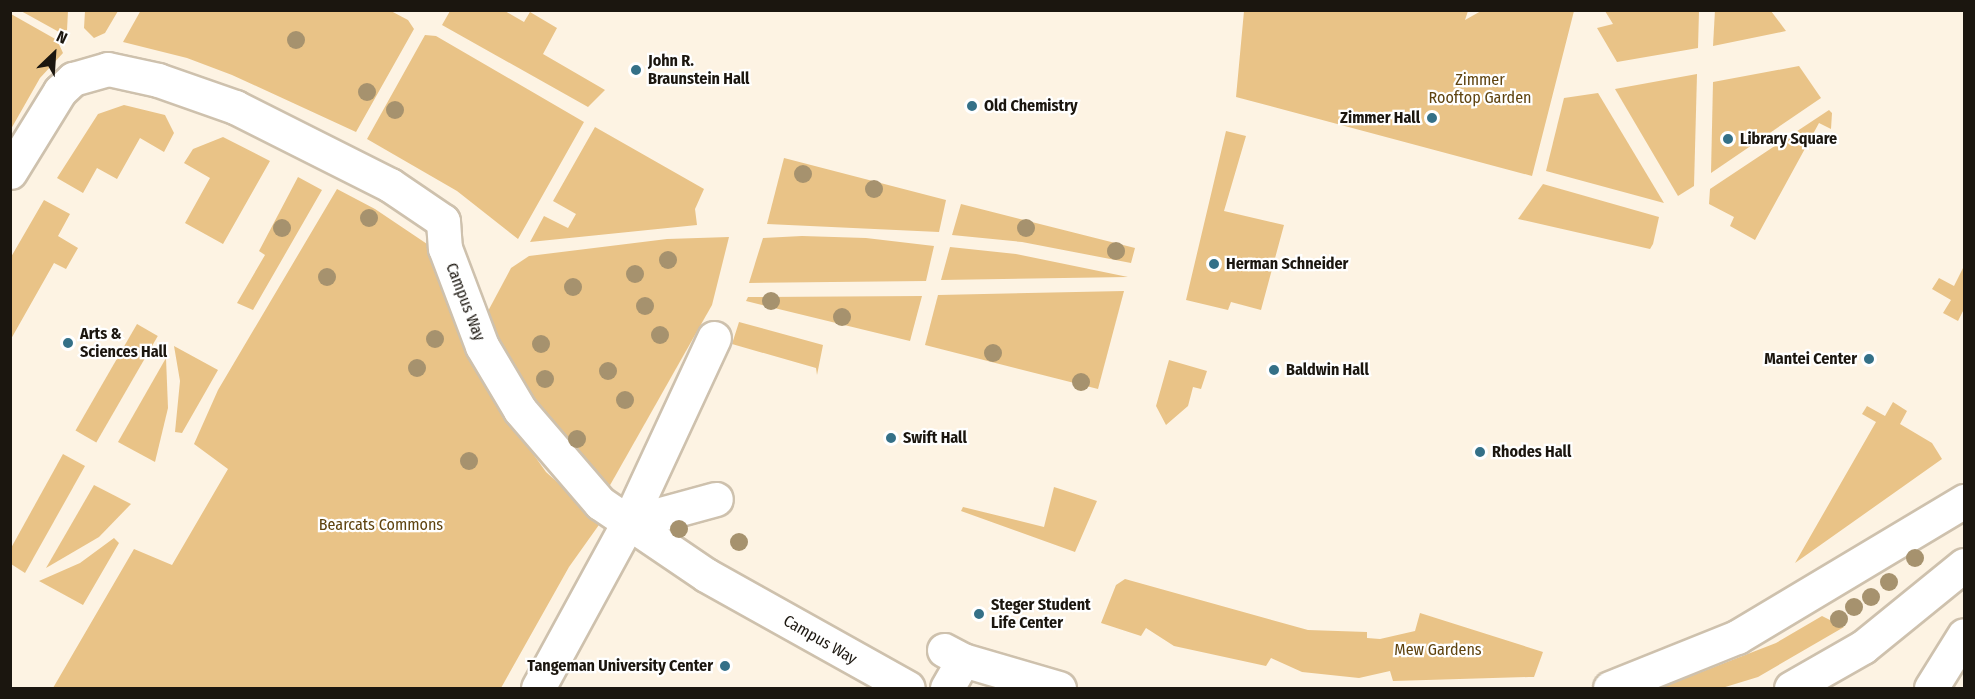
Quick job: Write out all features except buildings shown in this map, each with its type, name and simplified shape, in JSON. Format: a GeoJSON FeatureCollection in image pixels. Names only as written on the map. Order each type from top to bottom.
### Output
{"type":"FeatureCollection","features":[{"type":"Feature","properties":{"kind":"street","name":"Campus Way"},"geometry":{"type":"LineString","coordinates":[[10,172],[46,110],[73,79],[108,69],[132,73],[198,92],[273,123],[390,185],[443,221],[445,248],[482,346],[520,410],[593,496],[628,523],[706,575],[908,688]]}},
{"type":"Feature","properties":{"kind":"street"},"geometry":{"type":"LineString","coordinates":[[538,688],[628,523],[676,454],[714,338]]}},
{"type":"Feature","properties":{"kind":"street"},"geometry":{"type":"LineString","coordinates":[[628,523],[716,499]]}},
{"type":"Feature","properties":{"kind":"street"},"geometry":{"type":"LineString","coordinates":[[1610,688],[1737,637],[1965,501]]}},
{"type":"Feature","properties":{"kind":"street"},"geometry":{"type":"LineString","coordinates":[[1791,688],[1863,647],[1965,565]]}},
{"type":"Feature","properties":{"kind":"street"},"geometry":{"type":"LineString","coordinates":[[1931,688],[1965,635]]}},
{"type":"Feature","properties":{"kind":"street"},"geometry":{"type":"LineString","coordinates":[[947,688],[953,655],[1051,685]]}},
{"type":"Feature","properties":{"kind":"green space"},"geometry":{"type":"Polygon","coordinates":[[[85,10],[118,11],[105,33],[94,38],[84,28],[85,10]]]}},
{"type":"Feature","properties":{"kind":"green space"},"geometry":{"type":"Polygon","coordinates":[[[141,10],[391,11],[408,20],[414,29],[356,132],[232,75],[187,58],[123,42],[141,10]]]}},
{"type":"Feature","properties":{"kind":"green space"},"geometry":{"type":"Polygon","coordinates":[[[1715,10],[1771,11],[1786,31],[1713,46],[1715,10]]]}},
{"type":"Feature","properties":{"kind":"green space"},"geometry":{"type":"Polygon","coordinates":[[[21,11],[68,11],[67,30],[59,32],[21,11]]]}},
{"type":"Feature","properties":{"kind":"green space"},"geometry":{"type":"Polygon","coordinates":[[[450,11],[505,11],[524,22],[530,12],[557,28],[543,54],[605,90],[588,107],[442,25],[450,11]]]}},
{"type":"Feature","properties":{"kind":"green space","name":"Zimmer Rooftop Garden"},"geometry":{"type":"Polygon","coordinates":[[[1244,11],[1468,11],[1465,20],[1481,11],[1574,11],[1532,176],[1236,97],[1244,11]]]}},
{"type":"Feature","properties":{"kind":"green space"},"geometry":{"type":"Polygon","coordinates":[[[1605,11],[1699,11],[1698,48],[1617,62],[1597,28],[1613,24],[1605,11]]]}},
{"type":"Feature","properties":{"kind":"green space"},"geometry":{"type":"Polygon","coordinates":[[[11,14],[57,40],[63,53],[40,78],[11,129],[11,14]]]}},
{"type":"Feature","properties":{"kind":"green space"},"geometry":{"type":"Polygon","coordinates":[[[425,35],[436,36],[584,122],[518,239],[457,191],[367,139],[425,35]]]}},
{"type":"Feature","properties":{"kind":"green space"},"geometry":{"type":"Polygon","coordinates":[[[1799,66],[1821,98],[1711,173],[1713,82],[1799,66]]]}},
{"type":"Feature","properties":{"kind":"green space"},"geometry":{"type":"Polygon","coordinates":[[[1697,74],[1694,186],[1678,196],[1615,89],[1697,74]]]}},
{"type":"Feature","properties":{"kind":"green space"},"geometry":{"type":"Polygon","coordinates":[[[1598,93],[1664,203],[1546,171],[1564,98],[1598,93]]]}},
{"type":"Feature","properties":{"kind":"green space"},"geometry":{"type":"Polygon","coordinates":[[[124,105],[165,115],[174,133],[164,152],[140,138],[117,179],[97,168],[83,193],[57,178],[98,114],[124,105]]]}},
{"type":"Feature","properties":{"kind":"green space"},"geometry":{"type":"Polygon","coordinates":[[[1829,110],[1832,113],[1831,129],[1819,123],[1755,240],[1730,226],[1734,217],[1709,204],[1710,189],[1829,110]]]}},
{"type":"Feature","properties":{"kind":"green space"},"geometry":{"type":"Polygon","coordinates":[[[595,127],[704,189],[695,209],[697,225],[530,242],[544,216],[568,228],[576,214],[553,201],[595,127]]]}},
{"type":"Feature","properties":{"kind":"green space"},"geometry":{"type":"Polygon","coordinates":[[[1226,131],[1246,136],[1224,211],[1284,225],[1261,310],[1231,302],[1228,310],[1186,300],[1226,131]]]}},
{"type":"Feature","properties":{"kind":"green space"},"geometry":{"type":"Polygon","coordinates":[[[223,137],[270,161],[223,244],[185,223],[210,178],[184,163],[193,149],[223,137]]]}},
{"type":"Feature","properties":{"kind":"green space"},"geometry":{"type":"Polygon","coordinates":[[[784,158],[946,200],[939,232],[767,224],[784,158]]]}},
{"type":"Feature","properties":{"kind":"green space"},"geometry":{"type":"Polygon","coordinates":[[[298,177],[322,190],[253,310],[237,303],[265,255],[259,251],[298,177]]]}},
{"type":"Feature","properties":{"kind":"green space"},"geometry":{"type":"Polygon","coordinates":[[[1543,184],[1659,217],[1653,244],[1650,249],[1518,219],[1543,184]]]}},
{"type":"Feature","properties":{"kind":"green space","name":"Bearcats Commons"},"geometry":{"type":"Polygon","coordinates":[[[337,189],[375,209],[436,250],[471,358],[489,392],[546,472],[601,522],[569,567],[501,688],[53,688],[134,549],[172,565],[228,469],[194,444],[218,390],[337,189]]]}},
{"type":"Feature","properties":{"kind":"green space"},"geometry":{"type":"Polygon","coordinates":[[[44,200],[70,214],[58,236],[78,248],[66,269],[54,263],[11,339],[11,257],[44,200]]]}},
{"type":"Feature","properties":{"kind":"green space"},"geometry":{"type":"Polygon","coordinates":[[[961,204],[1135,248],[1131,263],[1022,242],[952,235],[961,204]]]}},
{"type":"Feature","properties":{"kind":"green space"},"geometry":{"type":"Polygon","coordinates":[[[802,236],[866,238],[934,246],[926,281],[749,283],[763,238],[802,236]]]}},
{"type":"Feature","properties":{"kind":"green space"},"geometry":{"type":"Polygon","coordinates":[[[729,237],[712,305],[609,487],[560,437],[533,399],[510,363],[487,313],[511,268],[529,256],[667,239],[729,237]]]}},
{"type":"Feature","properties":{"kind":"green space"},"geometry":{"type":"Polygon","coordinates":[[[950,247],[1016,254],[1128,277],[941,280],[950,247]]]}},
{"type":"Feature","properties":{"kind":"green space"},"geometry":{"type":"Polygon","coordinates":[[[1964,266],[1964,309],[1958,321],[1943,313],[1951,300],[1932,289],[1939,278],[1954,286],[1964,266]]]}},
{"type":"Feature","properties":{"kind":"green space"},"geometry":{"type":"Polygon","coordinates":[[[1124,291],[1098,389],[925,345],[938,295],[1124,291]]]}},
{"type":"Feature","properties":{"kind":"green space"},"geometry":{"type":"Polygon","coordinates":[[[922,296],[910,341],[746,301],[748,297],[922,296]]]}},
{"type":"Feature","properties":{"kind":"green space"},"geometry":{"type":"Polygon","coordinates":[[[739,322],[823,345],[817,375],[816,368],[732,344],[739,322]]]}},
{"type":"Feature","properties":{"kind":"green space"},"geometry":{"type":"Polygon","coordinates":[[[137,324],[158,336],[96,443],[76,431],[137,324]]]}},
{"type":"Feature","properties":{"kind":"green space"},"geometry":{"type":"Polygon","coordinates":[[[174,346],[218,370],[182,433],[175,432],[180,381],[174,346]]]}},
{"type":"Feature","properties":{"kind":"green space"},"geometry":{"type":"Polygon","coordinates":[[[166,358],[168,408],[155,462],[118,442],[166,358]]]}},
{"type":"Feature","properties":{"kind":"green space"},"geometry":{"type":"Polygon","coordinates":[[[1169,360],[1207,371],[1201,389],[1193,387],[1188,406],[1166,425],[1156,406],[1169,360]]]}},
{"type":"Feature","properties":{"kind":"green space"},"geometry":{"type":"Polygon","coordinates":[[[1893,402],[1907,411],[1900,424],[1932,443],[1942,459],[1795,563],[1876,422],[1862,414],[1867,406],[1885,416],[1893,402]]]}},
{"type":"Feature","properties":{"kind":"green space"},"geometry":{"type":"Polygon","coordinates":[[[63,454],[85,466],[25,573],[11,564],[11,548],[63,454]]]}},
{"type":"Feature","properties":{"kind":"green space"},"geometry":{"type":"Polygon","coordinates":[[[94,485],[131,504],[99,537],[46,568],[94,485]]]}},
{"type":"Feature","properties":{"kind":"green space"},"geometry":{"type":"Polygon","coordinates":[[[1054,487],[1097,501],[1075,552],[961,511],[963,507],[1044,527],[1054,487]]]}},
{"type":"Feature","properties":{"kind":"green space"},"geometry":{"type":"Polygon","coordinates":[[[114,538],[119,543],[83,605],[39,581],[80,563],[114,538]]]}},
{"type":"Feature","properties":{"kind":"green space","name":"Mew Gardens"},"geometry":{"type":"Polygon","coordinates":[[[1125,579],[1308,630],[1367,632],[1367,638],[1380,639],[1415,631],[1420,613],[1543,652],[1534,677],[1393,681],[1390,671],[1359,678],[1302,672],[1271,658],[1266,666],[1174,646],[1146,628],[1141,636],[1101,623],[1116,585],[1125,579]]]}},
{"type":"Feature","properties":{"kind":"green space"},"geometry":{"type":"Polygon","coordinates":[[[1822,616],[1844,627],[1758,677],[1722,688],[1660,688],[1776,643],[1822,616]]]}},
{"type":"Feature","properties":{"kind":"place","name":"John R. Braunstein Hall"},"geometry":{"type":"Point","coordinates":[636,70]}},
{"type":"Feature","properties":{"kind":"place","name":"Old Chemistry"},"geometry":{"type":"Point","coordinates":[972,106]}},
{"type":"Feature","properties":{"kind":"place","name":"Zimmer Hall"},"geometry":{"type":"Point","coordinates":[1432,118]}},
{"type":"Feature","properties":{"kind":"place","name":"Library Square"},"geometry":{"type":"Point","coordinates":[1728,139]}},
{"type":"Feature","properties":{"kind":"place","name":"Herman Schneider"},"geometry":{"type":"Point","coordinates":[1214,264]}},
{"type":"Feature","properties":{"kind":"place","name":"Arts & Sciences Hall"},"geometry":{"type":"Point","coordinates":[68,343]}},
{"type":"Feature","properties":{"kind":"place","name":"Mantei Center"},"geometry":{"type":"Point","coordinates":[1869,359]}},
{"type":"Feature","properties":{"kind":"place","name":"Baldwin Hall"},"geometry":{"type":"Point","coordinates":[1274,370]}},
{"type":"Feature","properties":{"kind":"place","name":"Swift Hall"},"geometry":{"type":"Point","coordinates":[891,438]}},
{"type":"Feature","properties":{"kind":"place","name":"Rhodes Hall"},"geometry":{"type":"Point","coordinates":[1480,452]}},
{"type":"Feature","properties":{"kind":"place","name":"Steger Student Life Center"},"geometry":{"type":"Point","coordinates":[979,614]}},
{"type":"Feature","properties":{"kind":"place","name":"Tangeman University Center"},"geometry":{"type":"Point","coordinates":[725,666]}}]}
